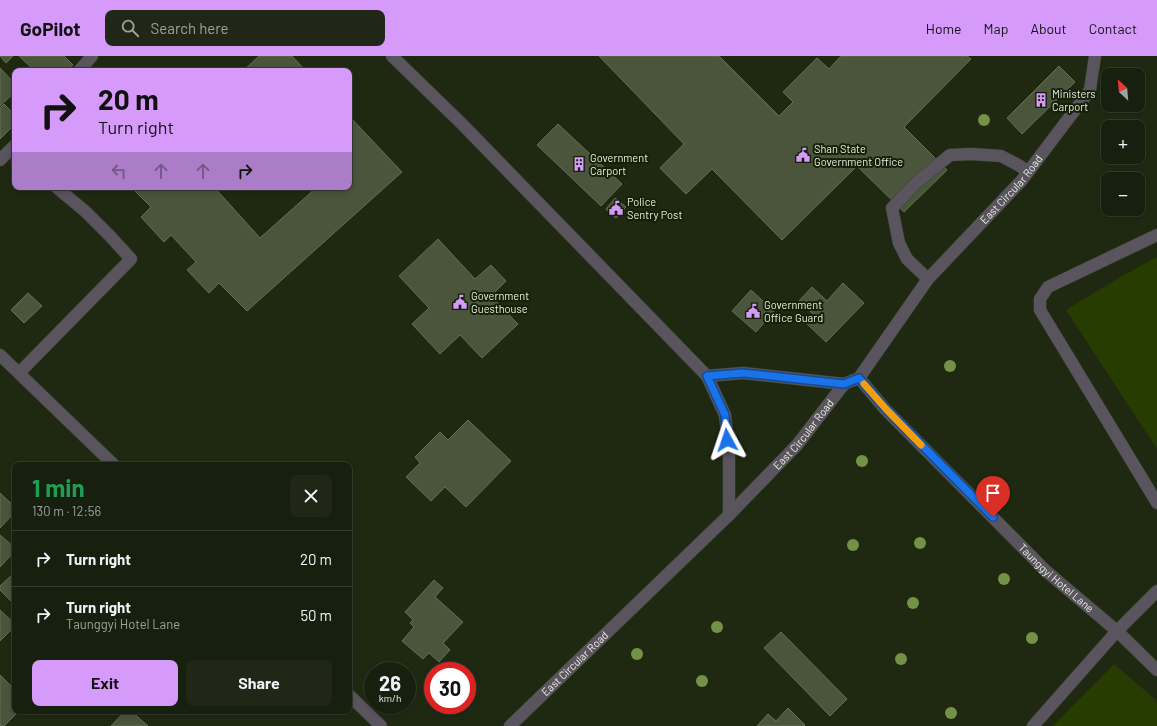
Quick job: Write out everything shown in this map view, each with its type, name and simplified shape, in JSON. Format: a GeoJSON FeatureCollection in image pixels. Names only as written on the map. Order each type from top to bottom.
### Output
{"type":"FeatureCollection","features":[{"type":"Feature","properties":{"kind":"street"},"geometry":{"type":"LineString","coordinates":[[82,68],[92,56]]}},
{"type":"Feature","properties":{"kind":"street"},"geometry":{"type":"LineString","coordinates":[[392,56],[462,124],[707,376],[725,415],[728,452],[729,515]]}},
{"type":"Feature","properties":{"kind":"street","name":"East Circular Road"},"geometry":{"type":"LineString","coordinates":[[859,378],[928,279],[1022,180],[1090,90],[1095,56]]}},
{"type":"Feature","properties":{"kind":"street"},"geometry":{"type":"LineString","coordinates":[[0,160],[12,151]]}},
{"type":"Feature","properties":{"kind":"street"},"geometry":{"type":"LineString","coordinates":[[928,279],[907,259],[899,243],[892,208],[917,182],[950,154],[1001,156],[1028,172]]}},
{"type":"Feature","properties":{"kind":"street"},"geometry":{"type":"LineString","coordinates":[[19,373],[131,259],[86,212],[60,190]]}},
{"type":"Feature","properties":{"kind":"street"},"geometry":{"type":"LineString","coordinates":[[1157,235],[1048,288],[1040,299],[1040,310],[1157,503]]}},
{"type":"Feature","properties":{"kind":"street"},"geometry":{"type":"LineString","coordinates":[[0,355],[111,462]]}},
{"type":"Feature","properties":{"kind":"street"},"geometry":{"type":"LineString","coordinates":[[707,376],[743,373],[844,384],[859,378]]}},
{"type":"Feature","properties":{"kind":"street","name":"Taunggyi Hotel Lane"},"geometry":{"type":"LineString","coordinates":[[859,378],[886,409],[1046,571],[1117,631],[1157,670]]}},
{"type":"Feature","properties":{"kind":"street","name":"East Circular Road"},"geometry":{"type":"LineString","coordinates":[[510,726],[729,515],[797,445],[844,384]]}},
{"type":"Feature","properties":{"kind":"street"},"geometry":{"type":"LineString","coordinates":[[1033,726],[1117,631],[1157,591]]}},
{"type":"Feature","properties":{"kind":"street"},"geometry":{"type":"LineString","coordinates":[[352,698],[381,726]]}},
{"type":"Feature","properties":{"kind":"green space"},"geometry":{"type":"Polygon","coordinates":[[[1157,257],[1157,449],[1066,310],[1157,257]]]}},
{"type":"Feature","properties":{"kind":"green space"},"geometry":{"type":"Polygon","coordinates":[[[1114,664],[1157,701],[1157,726],[1053,726],[1114,664]]]}},
{"type":"Feature","properties":{"kind":"building"},"geometry":{"type":"Polygon","coordinates":[[[0,56],[13,56],[6,63],[0,56]]]}},
{"type":"Feature","properties":{"kind":"building"},"geometry":{"type":"Polygon","coordinates":[[[19,56],[64,56],[73,65],[70,68],[32,68],[19,56]]]}},
{"type":"Feature","properties":{"kind":"building"},"geometry":{"type":"Polygon","coordinates":[[[259,56],[292,56],[303,68],[246,68],[259,56]]]}},
{"type":"Feature","properties":{"kind":"building","name":"Shan State Government Office"},"geometry":{"type":"Polygon","coordinates":[[[599,56],[719,56],[779,116],[793,102],[783,92],[817,58],[829,69],[841,56],[967,56],[971,59],[904,127],[947,170],[904,212],[857,166],[782,240],[712,169],[686,194],[660,168],[684,144],[599,56]]]}},
{"type":"Feature","properties":{"kind":"building","name":"Ministers Carport"},"geometry":{"type":"Polygon","coordinates":[[[1059,66],[1075,82],[1022,134],[1007,118],[1059,66]]]}},
{"type":"Feature","properties":{"kind":"building"},"geometry":{"type":"Polygon","coordinates":[[[0,68],[12,81],[12,95],[0,106],[0,68]]]}},
{"type":"Feature","properties":{"kind":"building"},"geometry":{"type":"Polygon","coordinates":[[[4,104],[12,112],[12,127],[0,139],[0,108],[4,104]]]}},
{"type":"Feature","properties":{"kind":"building"},"geometry":{"type":"Polygon","coordinates":[[[352,119],[402,172],[247,311],[219,283],[209,293],[187,270],[196,262],[171,235],[164,242],[141,217],[151,207],[134,190],[217,190],[260,238],[314,190],[352,190],[352,119]]]}},
{"type":"Feature","properties":{"kind":"building","name":"Government Carport"},"geometry":{"type":"Polygon","coordinates":[[[558,124],[622,184],[601,206],[537,145],[558,124]]]}},
{"type":"Feature","properties":{"kind":"building","name":"Police Sentry Post"},"geometry":{"type":"Polygon","coordinates":[[[615,198],[626,207],[616,218],[606,209],[615,198]]]}},
{"type":"Feature","properties":{"kind":"building","name":"Government Guesthouse"},"geometry":{"type":"Polygon","coordinates":[[[438,239],[475,279],[491,265],[506,281],[491,296],[518,324],[482,358],[460,335],[440,354],[412,324],[429,308],[399,276],[438,239]]]}},
{"type":"Feature","properties":{"kind":"building"},"geometry":{"type":"Polygon","coordinates":[[[843,283],[864,303],[826,342],[806,323],[814,315],[799,301],[812,287],[827,301],[843,283]]]}},
{"type":"Feature","properties":{"kind":"building","name":"Government Office Guard"},"geometry":{"type":"Polygon","coordinates":[[[751,290],[774,311],[756,332],[732,311],[751,290]]]}},
{"type":"Feature","properties":{"kind":"building"},"geometry":{"type":"Polygon","coordinates":[[[28,293],[42,306],[24,323],[11,310],[28,293]]]}},
{"type":"Feature","properties":{"kind":"building"},"geometry":{"type":"Polygon","coordinates":[[[468,420],[511,461],[466,507],[445,487],[431,501],[406,477],[420,463],[415,457],[440,432],[448,440],[468,420]]]}},
{"type":"Feature","properties":{"kind":"building"},"geometry":{"type":"Polygon","coordinates":[[[0,493],[12,504],[12,515],[0,528],[0,493]]]}},
{"type":"Feature","properties":{"kind":"building"},"geometry":{"type":"Polygon","coordinates":[[[0,535],[12,545],[12,554],[0,567],[0,535]]]}},
{"type":"Feature","properties":{"kind":"building"},"geometry":{"type":"Polygon","coordinates":[[[12,575],[12,602],[0,590],[0,586],[12,575]]]}},
{"type":"Feature","properties":{"kind":"building"},"geometry":{"type":"Polygon","coordinates":[[[434,580],[443,588],[435,597],[463,622],[443,643],[450,650],[439,662],[429,653],[423,659],[402,641],[414,627],[410,623],[413,620],[405,612],[434,580]]]}},
{"type":"Feature","properties":{"kind":"building"},"geometry":{"type":"Polygon","coordinates":[[[0,610],[12,621],[12,629],[0,641],[0,610]]]}},
{"type":"Feature","properties":{"kind":"building"},"geometry":{"type":"Polygon","coordinates":[[[781,632],[847,699],[830,716],[764,648],[781,632]]]}},
{"type":"Feature","properties":{"kind":"building"},"geometry":{"type":"Polygon","coordinates":[[[0,675],[12,687],[12,714],[16,714],[4,726],[0,726],[0,675]]]}},
{"type":"Feature","properties":{"kind":"building"},"geometry":{"type":"Polygon","coordinates":[[[788,708],[805,725],[804,726],[757,726],[768,714],[776,721],[788,708]]]}},
{"type":"Feature","properties":{"kind":"building"},"geometry":{"type":"Polygon","coordinates":[[[122,714],[134,714],[148,726],[111,726],[122,714]]]}},
{"type":"Feature","properties":{"kind":"slow traffic"},"geometry":{"type":"LineString","coordinates":[[864,384],[921,445]]}},
{"type":"Feature","properties":{"kind":"place","name":"Ministers Carport"},"geometry":{"type":"Point","coordinates":[1041,100]}},
{"type":"Feature","properties":{"kind":"place","name":"Shan State Government Office"},"geometry":{"type":"Point","coordinates":[803,155]}},
{"type":"Feature","properties":{"kind":"place","name":"Government Carport"},"geometry":{"type":"Point","coordinates":[579,164]}},
{"type":"Feature","properties":{"kind":"place","name":"Police Sentry Post"},"geometry":{"type":"Point","coordinates":[616,208]}},
{"type":"Feature","properties":{"kind":"place","name":"Government Guesthouse"},"geometry":{"type":"Point","coordinates":[460,302]}},
{"type":"Feature","properties":{"kind":"place","name":"Government Office Guard"},"geometry":{"type":"Point","coordinates":[753,311]}},
{"type":"Feature","properties":{"kind":"route"},"geometry":{"type":"LineString","coordinates":[[727,440],[725,415],[707,376],[743,373],[844,384],[859,378],[886,409],[993,517]]}}]}
